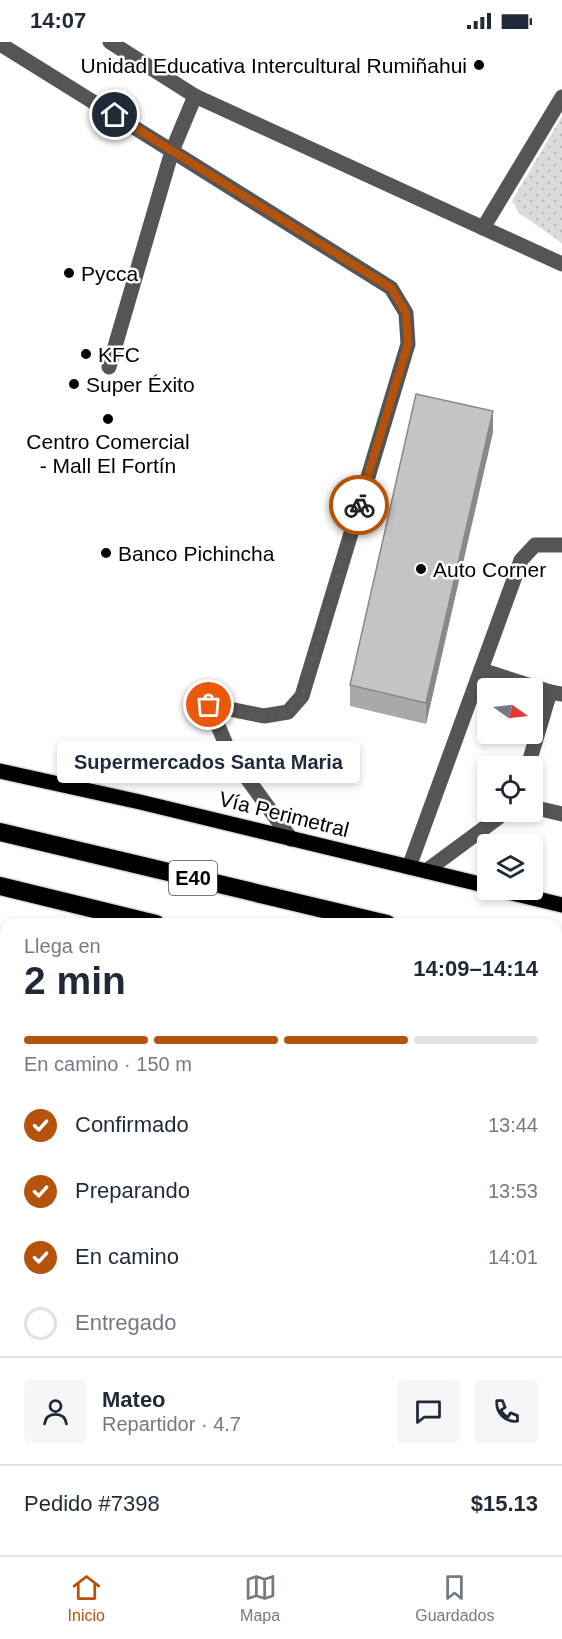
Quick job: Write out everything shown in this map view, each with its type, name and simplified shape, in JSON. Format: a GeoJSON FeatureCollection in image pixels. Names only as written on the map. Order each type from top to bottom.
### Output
{"type":"FeatureCollection","features":[{"type":"Feature","properties":{"kind":"highway","name":"E40"},"geometry":{"type":"LineString","coordinates":[[0,832],[362,918]]}},
{"type":"Feature","properties":{"kind":"highway"},"geometry":{"type":"LineString","coordinates":[[0,886],[131,918]]}},
{"type":"Feature","properties":{"kind":"main road","name":"Vía Perimetral"},"geometry":{"type":"LineString","coordinates":[[0,771],[140,802],[477,883]]}},
{"type":"Feature","properties":{"kind":"main road"},"geometry":{"type":"LineString","coordinates":[[541,900],[562,905]]}},
{"type":"Feature","properties":{"kind":"street"},"geometry":{"type":"LineString","coordinates":[[110,42],[195,96],[562,264]]}},
{"type":"Feature","properties":{"kind":"street"},"geometry":{"type":"LineString","coordinates":[[0,44],[391,288],[406,313],[408,344],[302,696],[288,712],[264,716],[209,705],[231,756],[291,839]]}},
{"type":"Feature","properties":{"kind":"street"},"geometry":{"type":"LineString","coordinates":[[109,367],[172,151],[195,96]]}},
{"type":"Feature","properties":{"kind":"street"},"geometry":{"type":"LineString","coordinates":[[483,228],[562,97]]}},
{"type":"Feature","properties":{"kind":"street"},"geometry":{"type":"LineString","coordinates":[[409,867],[521,560],[536,545],[562,545]]}},
{"type":"Feature","properties":{"kind":"street"},"geometry":{"type":"LineString","coordinates":[[481,670],[556,693],[532,756]]}},
{"type":"Feature","properties":{"kind":"street"},"geometry":{"type":"LineString","coordinates":[[543,810],[562,814]]}},
{"type":"Feature","properties":{"kind":"street"},"geometry":{"type":"LineString","coordinates":[[426,871],[492,822]]}},
{"type":"Feature","properties":{"kind":"green space"},"geometry":{"type":"Polygon","coordinates":[[[562,116],[562,243],[519,213],[512,201],[562,116]]]}},
{"type":"Feature","properties":{"kind":"building","name":"Auto Corner"},"geometry":{"type":"Polygon","coordinates":[[[416,394],[493,411],[426,703],[350,685],[416,394]]]}},
{"type":"Feature","properties":{"kind":"way so far"},"geometry":{"type":"LineString","coordinates":[[209,705],[264,716],[288,712],[302,696],[359,505]]}},
{"type":"Feature","properties":{"kind":"place","name":"Unidad Educativa Intercultural Rumiñahui"},"geometry":{"type":"Point","coordinates":[479,65]}},
{"type":"Feature","properties":{"kind":"place","name":"Pycca"},"geometry":{"type":"Point","coordinates":[69,273]}},
{"type":"Feature","properties":{"kind":"place","name":"KFC"},"geometry":{"type":"Point","coordinates":[86,354]}},
{"type":"Feature","properties":{"kind":"place","name":"Super Éxito"},"geometry":{"type":"Point","coordinates":[74,384]}},
{"type":"Feature","properties":{"kind":"place","name":"Centro Comercial - Mall El Fortín"},"geometry":{"type":"Point","coordinates":[108,419]}},
{"type":"Feature","properties":{"kind":"place","name":"Banco Pichincha"},"geometry":{"type":"Point","coordinates":[106,553]}},
{"type":"Feature","properties":{"kind":"place","name":"Auto Corner"},"geometry":{"type":"Point","coordinates":[421,569]}},
{"type":"Feature","properties":{"kind":"place","name":"Supermercados Santa Maria"},"geometry":{"type":"Point","coordinates":[209,705]}},
{"type":"Feature","properties":{"kind":"route"},"geometry":{"type":"LineString","coordinates":[[115,115],[391,288],[406,313],[408,344],[359,505]]}}]}
